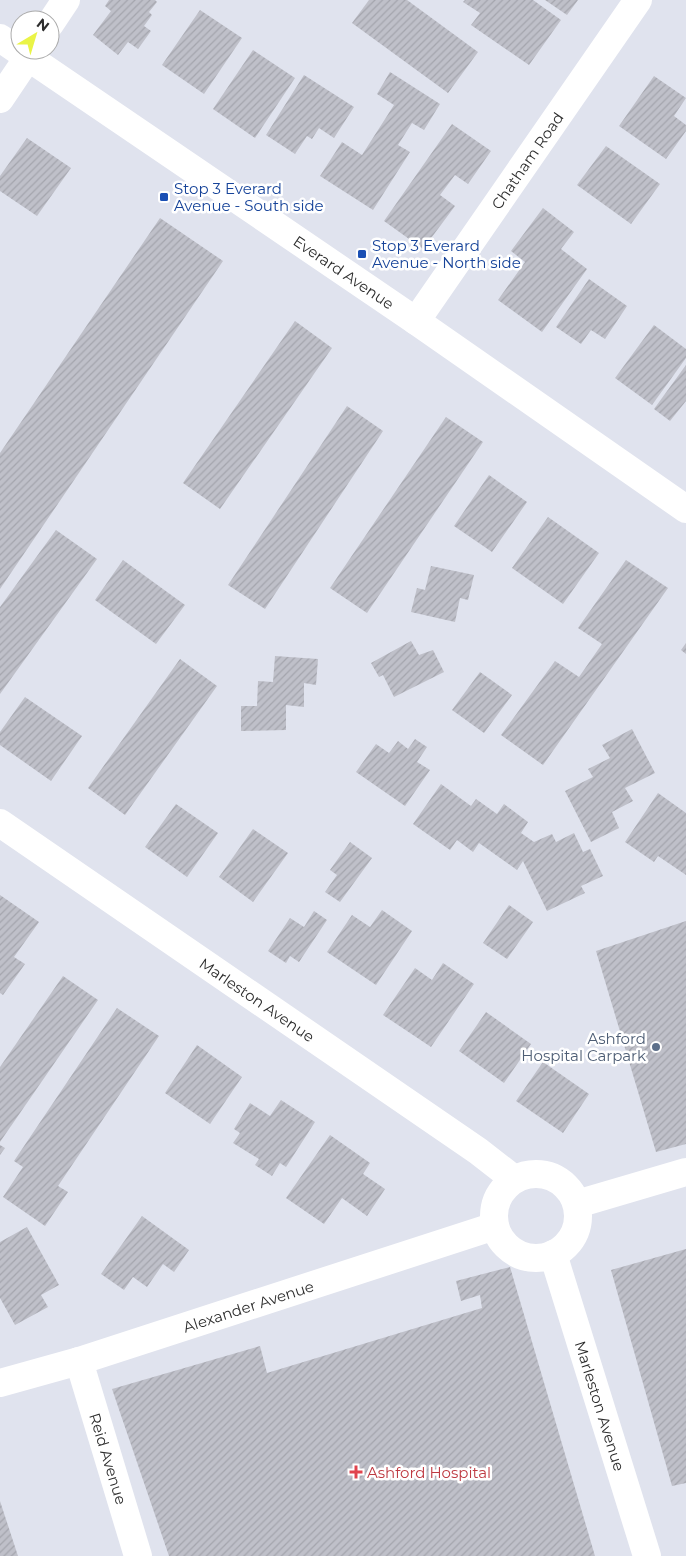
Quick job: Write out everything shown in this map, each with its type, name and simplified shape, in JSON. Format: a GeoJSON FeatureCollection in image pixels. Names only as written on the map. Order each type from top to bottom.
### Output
{"type":"FeatureCollection","features":[{"type":"Feature","properties":{"kind":"street","name":"Chatham Road"},"geometry":{"type":"LineString","coordinates":[[416,322],[638,0]]}},
{"type":"Feature","properties":{"kind":"street"},"geometry":{"type":"LineString","coordinates":[[0,99],[26,60]]}},
{"type":"Feature","properties":{"kind":"street","name":"Everard Avenue"},"geometry":{"type":"LineString","coordinates":[[39,60],[686,509]]}},
{"type":"Feature","properties":{"kind":"street","name":"Marleston Avenue"},"geometry":{"type":"LineString","coordinates":[[0,823],[470,1145],[514,1179]]}},
{"type":"Feature","properties":{"kind":"street"},"geometry":{"type":"LineString","coordinates":[[576,1204],[686,1172]]}},
{"type":"Feature","properties":{"kind":"street"},"geometry":{"type":"LineString","coordinates":[[538,1173],[551,1176],[565,1186],[576,1204],[576,1228],[565,1246],[553,1254],[538,1258],[524,1256],[503,1243],[495,1226],[494,1208],[504,1188],[514,1179],[538,1173]]}},
{"type":"Feature","properties":{"kind":"street","name":"Alexander Avenue"},"geometry":{"type":"LineString","coordinates":[[0,1383],[79,1362],[495,1226]]}},
{"type":"Feature","properties":{"kind":"street","name":"Marleston Avenue"},"geometry":{"type":"LineString","coordinates":[[553,1254],[647,1556]]}},
{"type":"Feature","properties":{"kind":"street","name":"Reid Avenue"},"geometry":{"type":"LineString","coordinates":[[79,1362],[138,1556]]}},
{"type":"Feature","properties":{"kind":"building"},"geometry":{"type":"Polygon","coordinates":[[[109,0],[155,0],[157,2],[149,12],[152,15],[144,26],[151,31],[138,49],[128,42],[118,55],[93,35],[111,11],[105,6],[109,0]]]}},
{"type":"Feature","properties":{"kind":"building"},"geometry":{"type":"Polygon","coordinates":[[[369,0],[407,0],[478,52],[448,93],[352,23],[369,0]]]}},
{"type":"Feature","properties":{"kind":"building"},"geometry":{"type":"Polygon","coordinates":[[[465,0],[533,0],[561,20],[529,65],[471,25],[480,13],[463,2],[465,0]]]}},
{"type":"Feature","properties":{"kind":"building"},"geometry":{"type":"Polygon","coordinates":[[[545,0],[578,0],[567,15],[545,0]]]}},
{"type":"Feature","properties":{"kind":"building"},"geometry":{"type":"Polygon","coordinates":[[[200,10],[242,38],[204,94],[162,65],[200,10]]]}},
{"type":"Feature","properties":{"kind":"building"},"geometry":{"type":"Polygon","coordinates":[[[253,50],[295,78],[255,138],[213,109],[253,50]]]}},
{"type":"Feature","properties":{"kind":"building"},"geometry":{"type":"Polygon","coordinates":[[[390,72],[440,104],[424,130],[412,123],[398,145],[410,152],[373,210],[320,176],[342,142],[362,155],[394,105],[377,94],[390,72]]]}},
{"type":"Feature","properties":{"kind":"building"},"geometry":{"type":"Polygon","coordinates":[[[304,75],[354,107],[334,138],[319,128],[312,139],[307,136],[295,154],[266,135],[304,75]]]}},
{"type":"Feature","properties":{"kind":"building"},"geometry":{"type":"Polygon","coordinates":[[[654,76],[686,98],[674,116],[686,125],[686,131],[666,159],[619,126],[654,76]]]}},
{"type":"Feature","properties":{"kind":"building"},"geometry":{"type":"Polygon","coordinates":[[[452,124],[491,151],[468,184],[455,175],[440,195],[455,206],[423,249],[384,221],[452,124]]]}},
{"type":"Feature","properties":{"kind":"building"},"geometry":{"type":"Polygon","coordinates":[[[27,138],[71,168],[37,216],[0,191],[0,176],[27,138]]]}},
{"type":"Feature","properties":{"kind":"building"},"geometry":{"type":"Polygon","coordinates":[[[606,146],[660,184],[631,224],[577,185],[606,146]]]}},
{"type":"Feature","properties":{"kind":"building"},"geometry":{"type":"Polygon","coordinates":[[[543,208],[574,232],[561,249],[587,269],[542,332],[498,300],[525,262],[511,251],[543,208]]]}},
{"type":"Feature","properties":{"kind":"building"},"geometry":{"type":"Polygon","coordinates":[[[160,218],[223,261],[0,589],[0,453],[160,218]]]}},
{"type":"Feature","properties":{"kind":"building"},"geometry":{"type":"Polygon","coordinates":[[[589,279],[627,306],[605,339],[591,330],[581,344],[556,327],[589,279]]]}},
{"type":"Feature","properties":{"kind":"building"},"geometry":{"type":"Polygon","coordinates":[[[295,321],[332,348],[220,509],[183,483],[295,321]]]}},
{"type":"Feature","properties":{"kind":"building"},"geometry":{"type":"Polygon","coordinates":[[[654,325],[686,349],[686,358],[652,405],[615,378],[654,325]]]}},
{"type":"Feature","properties":{"kind":"building"},"geometry":{"type":"Polygon","coordinates":[[[686,365],[686,401],[670,421],[654,409],[686,365]]]}},
{"type":"Feature","properties":{"kind":"building"},"geometry":{"type":"Polygon","coordinates":[[[347,406],[383,431],[265,609],[228,585],[347,406]]]}},
{"type":"Feature","properties":{"kind":"building"},"geometry":{"type":"Polygon","coordinates":[[[446,417],[483,442],[367,613],[330,588],[446,417]]]}},
{"type":"Feature","properties":{"kind":"building"},"geometry":{"type":"Polygon","coordinates":[[[489,475],[527,502],[492,552],[454,526],[489,475]]]}},
{"type":"Feature","properties":{"kind":"building"},"geometry":{"type":"Polygon","coordinates":[[[548,517],[599,553],[563,604],[512,568],[548,517]]]}},
{"type":"Feature","properties":{"kind":"building"},"geometry":{"type":"Polygon","coordinates":[[[56,530],[97,559],[0,694],[0,607],[56,530]]]}},
{"type":"Feature","properties":{"kind":"building"},"geometry":{"type":"Polygon","coordinates":[[[123,560],[185,605],[156,644],[95,600],[123,560]]]}},
{"type":"Feature","properties":{"kind":"building"},"geometry":{"type":"Polygon","coordinates":[[[626,560],[668,588],[543,765],[501,735],[555,661],[579,677],[602,644],[578,628],[626,560]]]}},
{"type":"Feature","properties":{"kind":"building"},"geometry":{"type":"Polygon","coordinates":[[[431,566],[474,575],[468,600],[460,598],[455,622],[411,612],[417,588],[425,590],[431,566]]]}},
{"type":"Feature","properties":{"kind":"building"},"geometry":{"type":"Polygon","coordinates":[[[411,641],[419,655],[433,650],[444,672],[394,697],[383,675],[379,677],[371,663],[411,641]]]}},
{"type":"Feature","properties":{"kind":"building"},"geometry":{"type":"Polygon","coordinates":[[[686,643],[686,654],[681,650],[686,643]]]}},
{"type":"Feature","properties":{"kind":"building"},"geometry":{"type":"Polygon","coordinates":[[[275,656],[318,659],[316,685],[304,683],[304,707],[286,705],[286,730],[241,731],[241,706],[257,706],[258,681],[273,682],[275,656]]]}},
{"type":"Feature","properties":{"kind":"building"},"geometry":{"type":"Polygon","coordinates":[[[180,659],[217,686],[125,815],[88,788],[180,659]]]}},
{"type":"Feature","properties":{"kind":"building"},"geometry":{"type":"Polygon","coordinates":[[[480,672],[512,695],[484,733],[452,710],[480,672]]]}},
{"type":"Feature","properties":{"kind":"building"},"geometry":{"type":"Polygon","coordinates":[[[25,697],[82,736],[51,781],[0,745],[0,732],[25,697]]]}},
{"type":"Feature","properties":{"kind":"building"},"geometry":{"type":"Polygon","coordinates":[[[632,729],[655,773],[625,788],[633,801],[612,812],[619,828],[591,842],[565,791],[593,777],[588,769],[610,758],[602,745],[632,729]]]}},
{"type":"Feature","properties":{"kind":"building"},"geometry":{"type":"Polygon","coordinates":[[[415,739],[427,747],[417,762],[430,770],[405,806],[356,772],[376,744],[389,753],[398,741],[408,749],[415,739]]]}},
{"type":"Feature","properties":{"kind":"building"},"geometry":{"type":"Polygon","coordinates":[[[441,784],[471,806],[476,799],[497,814],[504,804],[528,822],[521,833],[534,842],[552,834],[556,842],[574,833],[583,852],[590,849],[603,876],[581,886],[585,893],[547,911],[523,861],[517,870],[479,843],[473,852],[457,840],[450,850],[413,824],[441,784]]]}},
{"type":"Feature","properties":{"kind":"building"},"geometry":{"type":"Polygon","coordinates":[[[658,793],[686,813],[686,875],[658,856],[654,862],[625,842],[658,793]]]}},
{"type":"Feature","properties":{"kind":"building"},"geometry":{"type":"Polygon","coordinates":[[[176,804],[218,833],[187,877],[145,847],[176,804]]]}},
{"type":"Feature","properties":{"kind":"building"},"geometry":{"type":"Polygon","coordinates":[[[253,829],[288,853],[253,902],[219,877],[253,829]]]}},
{"type":"Feature","properties":{"kind":"building"},"geometry":{"type":"Polygon","coordinates":[[[350,842],[372,858],[340,902],[325,892],[337,875],[330,870],[350,842]]]}},
{"type":"Feature","properties":{"kind":"building"},"geometry":{"type":"Polygon","coordinates":[[[0,895],[39,922],[14,957],[25,964],[3,995],[0,993],[0,895]]]}},
{"type":"Feature","properties":{"kind":"building"},"geometry":{"type":"Polygon","coordinates":[[[509,905],[533,922],[507,959],[483,943],[509,905]]]}},
{"type":"Feature","properties":{"kind":"building"},"geometry":{"type":"Polygon","coordinates":[[[382,910],[412,931],[376,985],[327,952],[352,915],[370,927],[382,910]]]}},
{"type":"Feature","properties":{"kind":"building"},"geometry":{"type":"Polygon","coordinates":[[[314,911],[327,920],[299,962],[290,956],[286,963],[268,951],[290,918],[304,927],[314,911]]]}},
{"type":"Feature","properties":{"kind":"building","name":"Ashford Hospital Carpark"},"geometry":{"type":"Polygon","coordinates":[[[686,921],[686,1144],[656,1152],[596,951],[686,921]]]}},
{"type":"Feature","properties":{"kind":"building"},"geometry":{"type":"Polygon","coordinates":[[[443,963],[474,984],[431,1047],[383,1015],[415,968],[432,980],[443,963]]]}},
{"type":"Feature","properties":{"kind":"building"},"geometry":{"type":"Polygon","coordinates":[[[63,976],[98,1000],[0,1142],[0,1067],[63,976]]]}},
{"type":"Feature","properties":{"kind":"building"},"geometry":{"type":"Polygon","coordinates":[[[117,1008],[159,1036],[58,1186],[68,1192],[45,1226],[3,1197],[23,1167],[14,1161],[117,1008]]]}},
{"type":"Feature","properties":{"kind":"building"},"geometry":{"type":"Polygon","coordinates":[[[486,1012],[531,1044],[504,1083],[459,1051],[486,1012]]]}},
{"type":"Feature","properties":{"kind":"building"},"geometry":{"type":"Polygon","coordinates":[[[197,1045],[242,1077],[210,1124],[165,1093],[197,1045]]]}},
{"type":"Feature","properties":{"kind":"building"},"geometry":{"type":"Polygon","coordinates":[[[543,1062],[589,1094],[563,1133],[516,1101],[543,1062]]]}},
{"type":"Feature","properties":{"kind":"building"},"geometry":{"type":"Polygon","coordinates":[[[281,1100],[315,1122],[286,1167],[280,1163],[272,1176],[255,1165],[259,1159],[233,1143],[240,1133],[234,1129],[250,1103],[270,1116],[281,1100]]]}},
{"type":"Feature","properties":{"kind":"building"},"geometry":{"type":"Polygon","coordinates":[[[330,1135],[370,1163],[363,1174],[385,1189],[367,1216],[342,1198],[324,1224],[286,1198],[330,1135]]]}},
{"type":"Feature","properties":{"kind":"building"},"geometry":{"type":"Polygon","coordinates":[[[0,1145],[5,1148],[0,1155],[0,1145]]]}},
{"type":"Feature","properties":{"kind":"building"},"geometry":{"type":"Polygon","coordinates":[[[142,1216],[189,1250],[174,1272],[163,1264],[147,1287],[133,1277],[124,1290],[101,1274],[142,1216]]]}},
{"type":"Feature","properties":{"kind":"building"},"geometry":{"type":"Polygon","coordinates":[[[27,1227],[59,1285],[41,1295],[48,1307],[15,1325],[0,1298],[0,1242],[27,1227]]]}},
{"type":"Feature","properties":{"kind":"building"},"geometry":{"type":"Polygon","coordinates":[[[686,1249],[686,1483],[672,1486],[611,1270],[686,1249]]]}},
{"type":"Feature","properties":{"kind":"building","name":"Ashford Hospital"},"geometry":{"type":"Polygon","coordinates":[[[510,1267],[595,1556],[169,1556],[112,1389],[260,1346],[267,1373],[482,1308],[480,1295],[461,1301],[456,1281],[510,1267]]]}},
{"type":"Feature","properties":{"kind":"building"},"geometry":{"type":"Polygon","coordinates":[[[0,1501],[18,1556],[0,1556],[0,1501]]]}},
{"type":"Feature","properties":{"kind":"place","name":"Stop 3 Everard Avenue - South side"},"geometry":{"type":"Point","coordinates":[164,197]}},
{"type":"Feature","properties":{"kind":"place","name":"Stop 3 Everard Avenue - North side"},"geometry":{"type":"Point","coordinates":[362,254]}},
{"type":"Feature","properties":{"kind":"place","name":"Ashford Hospital Carpark"},"geometry":{"type":"Point","coordinates":[656,1047]}},
{"type":"Feature","properties":{"kind":"place","name":"Ashford Hospital"},"geometry":{"type":"Point","coordinates":[356,1472]}}]}
